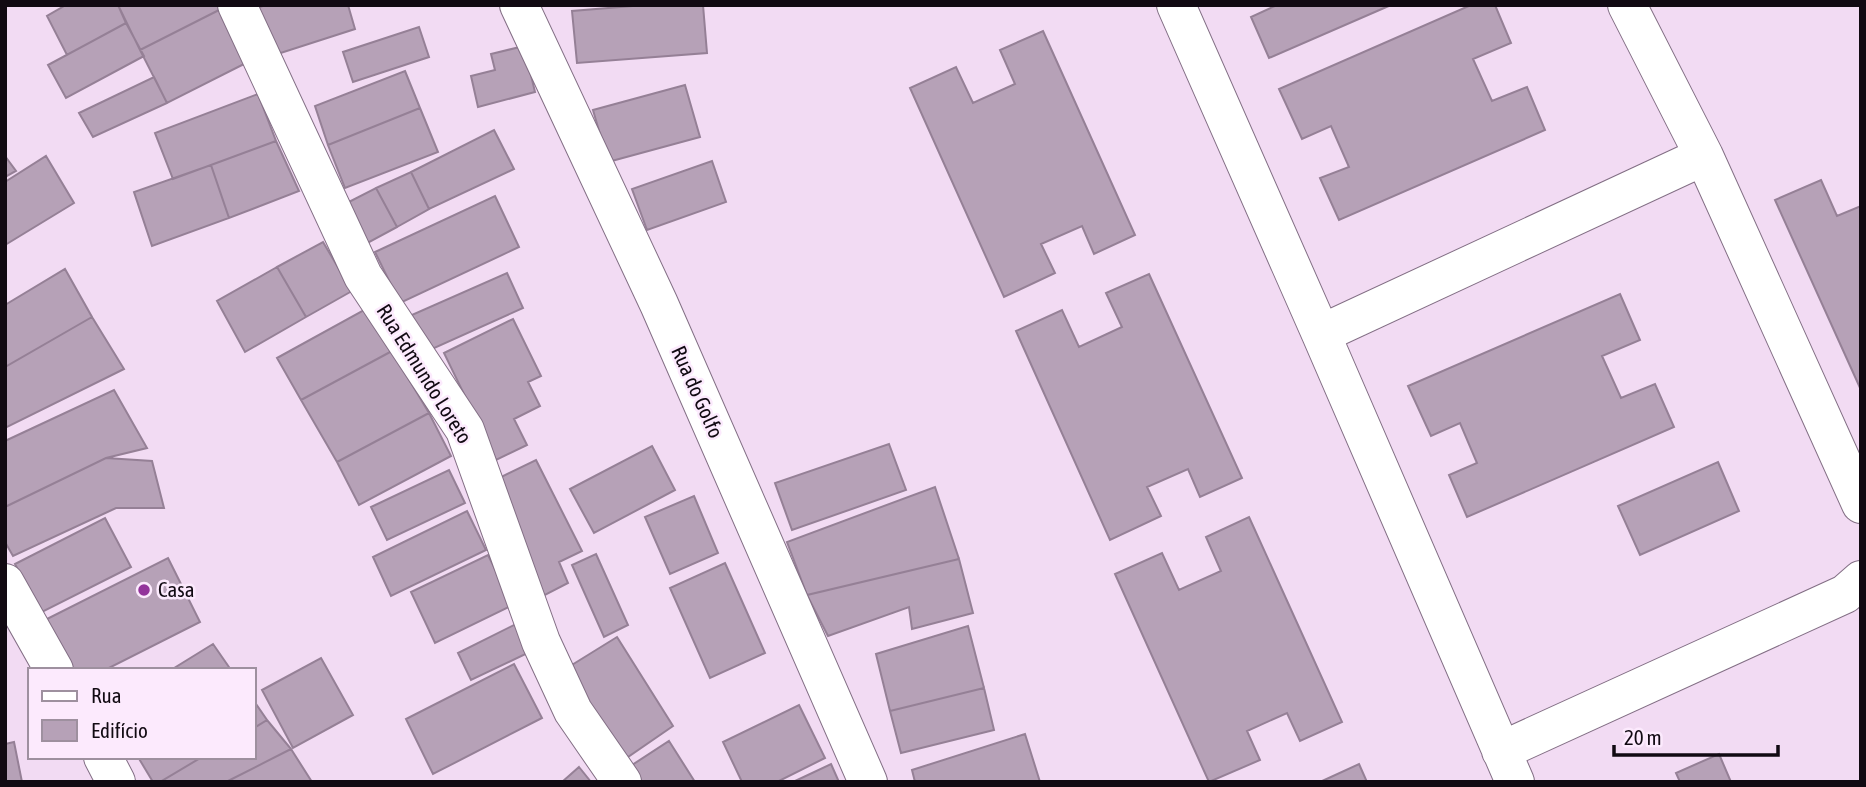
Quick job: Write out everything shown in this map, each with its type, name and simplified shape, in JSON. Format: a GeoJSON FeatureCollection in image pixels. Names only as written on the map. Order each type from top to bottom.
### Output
{"type":"FeatureCollection","features":[{"type":"Feature","properties":{"kind":"street","name":"Rua Edmundo Loreto"},"geometry":{"type":"LineString","coordinates":[[237,5],[363,276],[465,430],[541,642],[573,711],[622,782]]}},
{"type":"Feature","properties":{"kind":"street","name":"Rua do Golfo"},"geometry":{"type":"LineString","coordinates":[[519,5],[659,304],[868,782]]}},
{"type":"Feature","properties":{"kind":"street"},"geometry":{"type":"LineString","coordinates":[[1176,5],[1508,766],[1845,594],[1861,580]]}},
{"type":"Feature","properties":{"kind":"street"},"geometry":{"type":"LineString","coordinates":[[1627,5],[1704,156],[1861,504]]}},
{"type":"Feature","properties":{"kind":"street"},"geometry":{"type":"LineString","coordinates":[[1321,334],[1704,156]]}},
{"type":"Feature","properties":{"kind":"street"},"geometry":{"type":"LineString","coordinates":[[5,583],[53,668]]}},
{"type":"Feature","properties":{"kind":"street"},"geometry":{"type":"LineString","coordinates":[[104,759],[116,782]]}},
{"type":"Feature","properties":{"kind":"building"},"geometry":{"type":"Polygon","coordinates":[[[66,5],[118,5],[126,23],[67,55],[47,16],[66,5]]]}},
{"type":"Feature","properties":{"kind":"building"},"geometry":{"type":"Polygon","coordinates":[[[118,5],[220,5],[221,9],[140,50],[118,5]]]}},
{"type":"Feature","properties":{"kind":"building"},"geometry":{"type":"Polygon","coordinates":[[[266,5],[348,5],[355,29],[262,59],[247,11],[266,5]]]}},
{"type":"Feature","properties":{"kind":"building"},"geometry":{"type":"Polygon","coordinates":[[[645,5],[703,5],[707,53],[577,63],[572,11],[645,5]]]}},
{"type":"Feature","properties":{"kind":"building"},"geometry":{"type":"Polygon","coordinates":[[[1277,5],[1391,5],[1269,58],[1251,17],[1277,5]]]}},
{"type":"Feature","properties":{"kind":"building"},"geometry":{"type":"Polygon","coordinates":[[[1471,5],[1495,5],[1511,43],[1473,59],[1492,101],[1527,87],[1545,130],[1339,220],[1320,178],[1349,167],[1331,126],[1302,139],[1279,89],[1471,5]]]}},
{"type":"Feature","properties":{"kind":"building"},"geometry":{"type":"Polygon","coordinates":[[[221,9],[248,62],[167,103],[140,50],[221,9]]]}},
{"type":"Feature","properties":{"kind":"building"},"geometry":{"type":"Polygon","coordinates":[[[126,23],[144,56],[66,98],[48,65],[126,23]]]}},
{"type":"Feature","properties":{"kind":"building"},"geometry":{"type":"Polygon","coordinates":[[[419,27],[429,57],[353,82],[343,52],[419,27]]]}},
{"type":"Feature","properties":{"kind":"building"},"geometry":{"type":"Polygon","coordinates":[[[1043,31],[1135,235],[1094,254],[1082,226],[1041,244],[1055,273],[1004,297],[910,88],[956,67],[973,103],[1015,84],[1000,50],[1043,31]]]}},
{"type":"Feature","properties":{"kind":"building"},"geometry":{"type":"Polygon","coordinates":[[[524,46],[535,92],[478,107],[471,76],[495,70],[491,54],[524,46]]]}},
{"type":"Feature","properties":{"kind":"building"},"geometry":{"type":"Polygon","coordinates":[[[405,71],[420,108],[328,145],[315,106],[405,71]]]}},
{"type":"Feature","properties":{"kind":"building"},"geometry":{"type":"Polygon","coordinates":[[[154,77],[167,103],[93,137],[79,113],[154,77]]]}},
{"type":"Feature","properties":{"kind":"building"},"geometry":{"type":"Polygon","coordinates":[[[685,85],[700,137],[608,162],[593,110],[685,85]]]}},
{"type":"Feature","properties":{"kind":"building"},"geometry":{"type":"Polygon","coordinates":[[[258,94],[276,141],[173,179],[155,133],[258,94]]]}},
{"type":"Feature","properties":{"kind":"building"},"geometry":{"type":"Polygon","coordinates":[[[420,108],[438,152],[345,188],[328,145],[420,108]]]}},
{"type":"Feature","properties":{"kind":"building"},"geometry":{"type":"Polygon","coordinates":[[[494,130],[514,169],[429,209],[411,172],[494,130]]]}},
{"type":"Feature","properties":{"kind":"building"},"geometry":{"type":"Polygon","coordinates":[[[276,141],[299,191],[229,218],[211,165],[276,141]]]}},
{"type":"Feature","properties":{"kind":"building"},"geometry":{"type":"Polygon","coordinates":[[[5,156],[16,171],[5,177],[5,156]]]}},
{"type":"Feature","properties":{"kind":"building"},"geometry":{"type":"Polygon","coordinates":[[[46,156],[74,203],[5,245],[5,182],[46,156]]]}},
{"type":"Feature","properties":{"kind":"building"},"geometry":{"type":"Polygon","coordinates":[[[712,161],[726,202],[647,230],[632,189],[712,161]]]}},
{"type":"Feature","properties":{"kind":"building"},"geometry":{"type":"Polygon","coordinates":[[[211,165],[229,218],[152,246],[134,192],[211,165]]]}},
{"type":"Feature","properties":{"kind":"building"},"geometry":{"type":"Polygon","coordinates":[[[411,172],[429,209],[397,227],[376,188],[411,172]]]}},
{"type":"Feature","properties":{"kind":"building"},"geometry":{"type":"Polygon","coordinates":[[[1821,180],[1837,216],[1861,206],[1861,390],[1775,200],[1821,180]]]}},
{"type":"Feature","properties":{"kind":"building"},"geometry":{"type":"Polygon","coordinates":[[[376,188],[397,227],[362,246],[341,206],[376,188]]]}},
{"type":"Feature","properties":{"kind":"building"},"geometry":{"type":"Polygon","coordinates":[[[495,196],[519,247],[400,303],[375,252],[495,196]]]}},
{"type":"Feature","properties":{"kind":"building"},"geometry":{"type":"Polygon","coordinates":[[[323,242],[352,291],[306,317],[277,267],[323,242]]]}},
{"type":"Feature","properties":{"kind":"building"},"geometry":{"type":"Polygon","coordinates":[[[277,267],[306,317],[245,352],[217,301],[277,267]]]}},
{"type":"Feature","properties":{"kind":"building"},"geometry":{"type":"Polygon","coordinates":[[[65,269],[92,317],[5,367],[5,305],[65,269]]]}},
{"type":"Feature","properties":{"kind":"building"},"geometry":{"type":"Polygon","coordinates":[[[507,273],[523,308],[421,354],[405,318],[507,273]]]}},
{"type":"Feature","properties":{"kind":"building"},"geometry":{"type":"Polygon","coordinates":[[[1149,274],[1242,478],[1200,497],[1188,469],[1147,487],[1161,516],[1110,540],[1016,331],[1062,310],[1079,347],[1122,327],[1106,293],[1149,274]]]}},
{"type":"Feature","properties":{"kind":"building"},"geometry":{"type":"Polygon","coordinates":[[[1620,294],[1640,340],[1602,356],[1621,398],[1655,384],[1674,427],[1467,517],[1449,475],[1477,463],[1460,423],[1431,436],[1408,386],[1620,294]]]}},
{"type":"Feature","properties":{"kind":"building"},"geometry":{"type":"Polygon","coordinates":[[[364,310],[392,351],[301,400],[277,358],[364,310]]]}},
{"type":"Feature","properties":{"kind":"building"},"geometry":{"type":"Polygon","coordinates":[[[92,317],[124,369],[5,428],[5,367],[92,317]]]}},
{"type":"Feature","properties":{"kind":"building"},"geometry":{"type":"Polygon","coordinates":[[[513,319],[541,376],[528,382],[540,406],[514,419],[527,445],[496,460],[444,353],[513,319]]]}},
{"type":"Feature","properties":{"kind":"building"},"geometry":{"type":"Polygon","coordinates":[[[392,351],[429,413],[337,462],[301,400],[392,351]]]}},
{"type":"Feature","properties":{"kind":"building"},"geometry":{"type":"Polygon","coordinates":[[[114,390],[147,448],[106,458],[5,507],[5,441],[114,390]]]}},
{"type":"Feature","properties":{"kind":"building"},"geometry":{"type":"Polygon","coordinates":[[[429,413],[451,456],[359,505],[337,462],[429,413]]]}},
{"type":"Feature","properties":{"kind":"building"},"geometry":{"type":"Polygon","coordinates":[[[889,444],[906,490],[792,530],[775,483],[889,444]]]}},
{"type":"Feature","properties":{"kind":"building"},"geometry":{"type":"Polygon","coordinates":[[[652,446],[675,490],[594,533],[570,489],[652,446]]]}},
{"type":"Feature","properties":{"kind":"building"},"geometry":{"type":"Polygon","coordinates":[[[106,458],[152,461],[164,508],[116,508],[13,556],[5,542],[5,507],[106,458]]]}},
{"type":"Feature","properties":{"kind":"building"},"geometry":{"type":"Polygon","coordinates":[[[536,460],[582,551],[559,562],[568,583],[543,596],[487,484],[536,460]]]}},
{"type":"Feature","properties":{"kind":"building"},"geometry":{"type":"Polygon","coordinates":[[[1718,462],[1739,511],[1640,555],[1618,506],[1718,462]]]}},
{"type":"Feature","properties":{"kind":"building"},"geometry":{"type":"Polygon","coordinates":[[[449,470],[465,503],[387,540],[371,507],[449,470]]]}},
{"type":"Feature","properties":{"kind":"building"},"geometry":{"type":"Polygon","coordinates":[[[935,487],[959,559],[807,595],[787,542],[935,487]]]}},
{"type":"Feature","properties":{"kind":"building"},"geometry":{"type":"Polygon","coordinates":[[[694,496],[718,553],[670,574],[645,517],[694,496]]]}},
{"type":"Feature","properties":{"kind":"building"},"geometry":{"type":"Polygon","coordinates":[[[467,511],[486,550],[391,596],[373,557],[467,511]]]}},
{"type":"Feature","properties":{"kind":"building"},"geometry":{"type":"Polygon","coordinates":[[[1249,517],[1342,722],[1300,741],[1287,713],[1247,731],[1260,760],[1209,782],[1115,574],[1162,553],[1179,590],[1221,571],[1206,537],[1249,517]]]}},
{"type":"Feature","properties":{"kind":"building","name":"Casa"},"geometry":{"type":"Polygon","coordinates":[[[105,518],[131,567],[40,613],[15,564],[105,518]]]}},
{"type":"Feature","properties":{"kind":"building"},"geometry":{"type":"Polygon","coordinates":[[[596,554],[628,625],[604,637],[572,565],[596,554]]]}},
{"type":"Feature","properties":{"kind":"building"},"geometry":{"type":"Polygon","coordinates":[[[488,555],[513,605],[435,643],[411,592],[488,555]]]}},
{"type":"Feature","properties":{"kind":"building","name":"Casa"},"geometry":{"type":"Polygon","coordinates":[[[168,558],[200,622],[109,668],[61,668],[39,623],[168,558]]]}},
{"type":"Feature","properties":{"kind":"building"},"geometry":{"type":"Polygon","coordinates":[[[959,559],[973,613],[912,629],[909,607],[828,636],[807,595],[959,559]]]}},
{"type":"Feature","properties":{"kind":"building"},"geometry":{"type":"Polygon","coordinates":[[[725,563],[765,653],[710,678],[670,588],[725,563]]]}},
{"type":"Feature","properties":{"kind":"building"},"geometry":{"type":"Polygon","coordinates":[[[522,621],[536,649],[471,680],[458,653],[522,621]]]}},
{"type":"Feature","properties":{"kind":"building"},"geometry":{"type":"Polygon","coordinates":[[[968,626],[984,688],[890,711],[876,654],[968,626]]]}},
{"type":"Feature","properties":{"kind":"building"},"geometry":{"type":"Polygon","coordinates":[[[617,637],[673,726],[625,759],[567,668],[617,637]]]}},
{"type":"Feature","properties":{"kind":"building","name":"Casa"},"geometry":{"type":"Polygon","coordinates":[[[213,644],[230,668],[174,668],[213,644]]]}},
{"type":"Feature","properties":{"kind":"building"},"geometry":{"type":"Polygon","coordinates":[[[321,658],[353,715],[293,748],[262,690],[321,658]]]}},
{"type":"Feature","properties":{"kind":"building"},"geometry":{"type":"Polygon","coordinates":[[[514,664],[542,718],[433,774],[406,719],[514,664]]]}},
{"type":"Feature","properties":{"kind":"building"},"geometry":{"type":"Polygon","coordinates":[[[984,688],[994,730],[901,753],[890,711],[984,688]]]}},
{"type":"Feature","properties":{"kind":"building"},"geometry":{"type":"Polygon","coordinates":[[[256,704],[267,720],[256,727],[256,704]]]}},
{"type":"Feature","properties":{"kind":"building"},"geometry":{"type":"Polygon","coordinates":[[[799,705],[825,758],[777,782],[742,782],[723,742],[799,705]]]}},
{"type":"Feature","properties":{"kind":"building"},"geometry":{"type":"Polygon","coordinates":[[[267,720],[291,749],[226,782],[160,782],[199,759],[256,759],[256,727],[267,720]]]}},
{"type":"Feature","properties":{"kind":"building"},"geometry":{"type":"Polygon","coordinates":[[[1025,734],[1040,782],[915,782],[912,770],[1025,734]]]}},
{"type":"Feature","properties":{"kind":"building"},"geometry":{"type":"Polygon","coordinates":[[[669,741],[695,782],[638,782],[629,767],[669,741]]]}},
{"type":"Feature","properties":{"kind":"building"},"geometry":{"type":"Polygon","coordinates":[[[14,742],[22,782],[5,782],[5,744],[14,742]]]}},
{"type":"Feature","properties":{"kind":"building"},"geometry":{"type":"Polygon","coordinates":[[[291,749],[312,782],[226,782],[291,749]]]}},
{"type":"Feature","properties":{"kind":"building"},"geometry":{"type":"Polygon","coordinates":[[[1719,754],[1731,782],[1680,782],[1676,773],[1719,754]]]}},
{"type":"Feature","properties":{"kind":"building"},"geometry":{"type":"Polygon","coordinates":[[[139,759],[199,759],[160,782],[153,782],[139,759]]]}},
{"type":"Feature","properties":{"kind":"building"},"geometry":{"type":"Polygon","coordinates":[[[831,764],[839,782],[793,782],[831,764]]]}},
{"type":"Feature","properties":{"kind":"building"},"geometry":{"type":"Polygon","coordinates":[[[1359,764],[1367,782],[1320,782],[1359,764]]]}},
{"type":"Feature","properties":{"kind":"building"},"geometry":{"type":"Polygon","coordinates":[[[579,767],[591,782],[562,782],[579,767]]]}},
{"type":"Feature","properties":{"kind":"place","name":"Casa"},"geometry":{"type":"Point","coordinates":[144,590]}}]}
